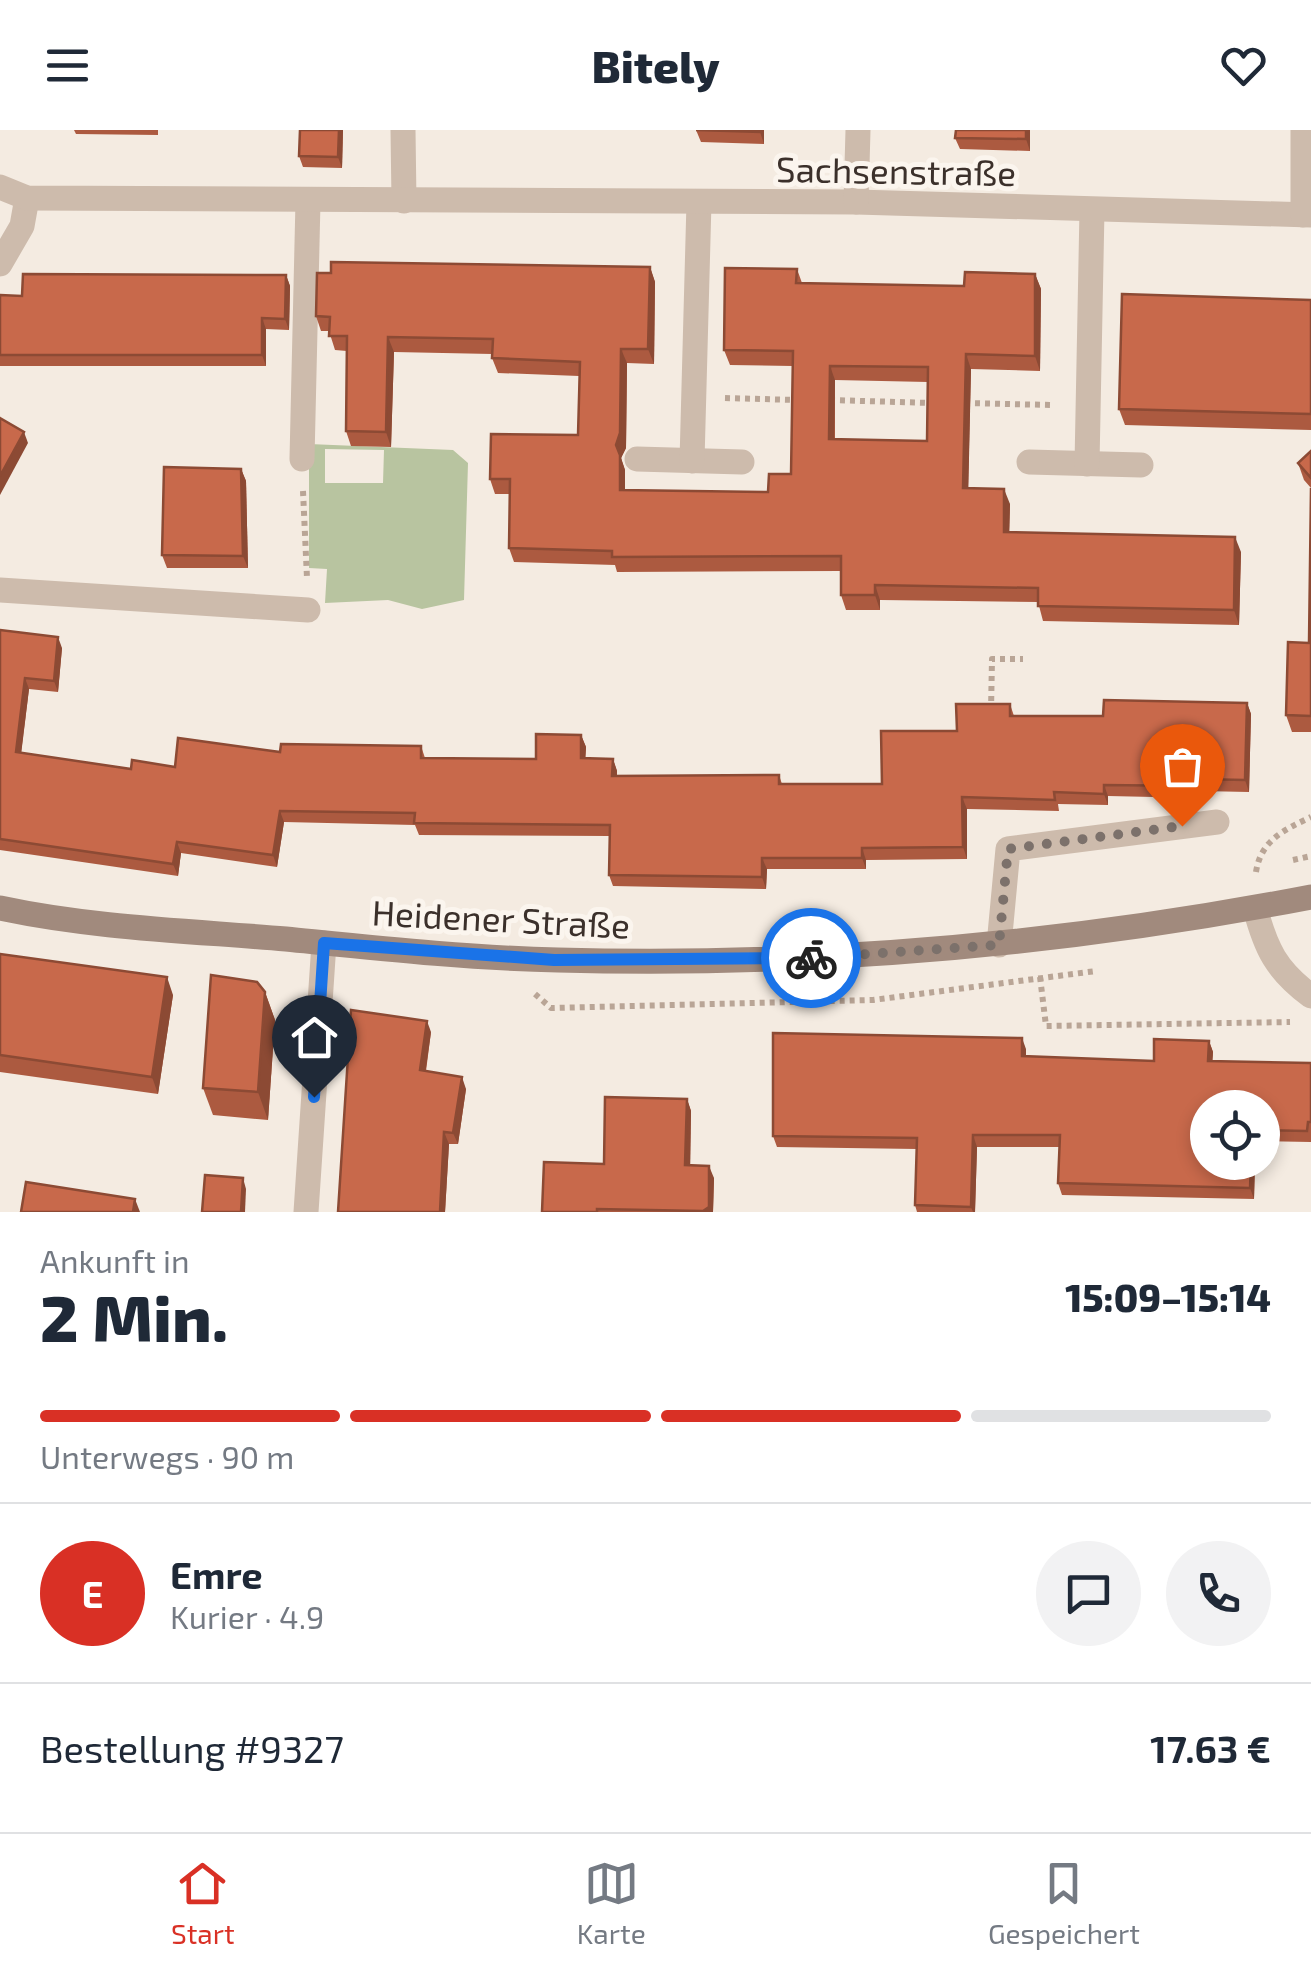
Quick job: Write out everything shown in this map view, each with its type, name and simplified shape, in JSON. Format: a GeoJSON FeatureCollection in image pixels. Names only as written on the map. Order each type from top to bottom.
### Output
{"type":"FeatureCollection","features":[{"type":"Feature","properties":{"kind":"main road","name":"Heidener Straße"},"geometry":{"type":"LineString","coordinates":[[0,908],[324,943],[554,960],[665,962],[864,956],[999,945],[1311,897]]}},
{"type":"Feature","properties":{"kind":"street"},"geometry":{"type":"LineString","coordinates":[[404,130],[404,200]]}},
{"type":"Feature","properties":{"kind":"street"},"geometry":{"type":"LineString","coordinates":[[856,202],[858,130]]}},
{"type":"Feature","properties":{"kind":"street"},"geometry":{"type":"LineString","coordinates":[[1303,130],[1307,215]]}},
{"type":"Feature","properties":{"kind":"street"},"geometry":{"type":"LineString","coordinates":[[0,187],[27,198],[22,226],[0,264]]}},
{"type":"Feature","properties":{"kind":"street","name":"Sachsenstraße"},"geometry":{"type":"LineString","coordinates":[[27,198],[856,202],[1307,215]]}},
{"type":"Feature","properties":{"kind":"street"},"geometry":{"type":"LineString","coordinates":[[302,459],[308,200]]}},
{"type":"Feature","properties":{"kind":"street"},"geometry":{"type":"LineString","coordinates":[[692,461],[699,202]]}},
{"type":"Feature","properties":{"kind":"street"},"geometry":{"type":"LineString","coordinates":[[1087,464],[1092,210]]}},
{"type":"Feature","properties":{"kind":"street"},"geometry":{"type":"LineString","coordinates":[[637,459],[742,462]]}},
{"type":"Feature","properties":{"kind":"street"},"geometry":{"type":"LineString","coordinates":[[1029,462],[1142,465]]}},
{"type":"Feature","properties":{"kind":"street"},"geometry":{"type":"LineString","coordinates":[[0,590],[308,610]]}},
{"type":"Feature","properties":{"kind":"street"},"geometry":{"type":"LineString","coordinates":[[999,945],[1008,849],[1217,822]]}},
{"type":"Feature","properties":{"kind":"street"},"geometry":{"type":"LineString","coordinates":[[1255,908],[1264,940],[1305,1007]]}},
{"type":"Feature","properties":{"kind":"street"},"geometry":{"type":"LineString","coordinates":[[306,1212],[324,943]]}},
{"type":"Feature","properties":{"kind":"path"},"geometry":{"type":"LineString","coordinates":[[694,398],[1088,406]]}},
{"type":"Feature","properties":{"kind":"path"},"geometry":{"type":"LineString","coordinates":[[302,459],[308,610]]}},
{"type":"Feature","properties":{"kind":"path"},"geometry":{"type":"LineString","coordinates":[[991,716],[992,658],[1022,658]]}},
{"type":"Feature","properties":{"kind":"path"},"geometry":{"type":"LineString","coordinates":[[1255,908],[1260,852],[1278,832],[1311,816]]}},
{"type":"Feature","properties":{"kind":"path"},"geometry":{"type":"LineString","coordinates":[[1035,941],[1046,1026],[1286,1024],[1305,1007]]}},
{"type":"Feature","properties":{"kind":"green space"},"geometry":{"type":"Polygon","coordinates":[[[309,444],[453,450],[468,463],[464,600],[422,609],[388,600],[325,603],[327,569],[309,568],[309,444]],[[325,449],[325,483],[383,483],[384,450],[325,449]]]}},
{"type":"Feature","properties":{"kind":"building"},"geometry":{"type":"Polygon","coordinates":[[[300,130],[339,130],[338,157],[299,156],[300,130]]]}},
{"type":"Feature","properties":{"kind":"building"},"geometry":{"type":"Polygon","coordinates":[[[696,130],[760,130],[760,132],[696,130]]]}},
{"type":"Feature","properties":{"kind":"building"},"geometry":{"type":"Polygon","coordinates":[[[956,130],[1026,130],[1026,139],[955,138],[956,130]]]}},
{"type":"Feature","properties":{"kind":"building"},"geometry":{"type":"Polygon","coordinates":[[[331,262],[650,267],[648,349],[621,349],[620,433],[616,445],[620,455],[620,490],[768,492],[769,474],[791,474],[793,351],[724,350],[725,268],[797,269],[796,283],[964,286],[965,272],[1035,274],[1035,356],[966,354],[963,488],[1004,489],[1004,532],[1235,537],[1234,610],[1038,606],[1038,588],[875,585],[875,595],[841,595],[841,556],[612,557],[612,551],[509,548],[510,479],[490,479],[491,434],[578,435],[580,362],[492,358],[493,339],[388,337],[386,432],[346,431],[347,336],[329,336],[330,317],[316,316],[317,273],[331,273],[331,262]],[[830,366],[829,439],[927,441],[928,367],[830,366]]]}},
{"type":"Feature","properties":{"kind":"building"},"geometry":{"type":"Polygon","coordinates":[[[23,274],[286,275],[285,319],[262,318],[262,355],[0,355],[0,295],[22,296],[23,274]]]}},
{"type":"Feature","properties":{"kind":"building"},"geometry":{"type":"Polygon","coordinates":[[[1122,294],[1311,300],[1311,414],[1119,409],[1122,294]]]}},
{"type":"Feature","properties":{"kind":"building"},"geometry":{"type":"Polygon","coordinates":[[[0,418],[24,432],[0,476],[0,418]]]}},
{"type":"Feature","properties":{"kind":"building"},"geometry":{"type":"Polygon","coordinates":[[[1311,451],[1311,478],[1298,463],[1311,451]]]}},
{"type":"Feature","properties":{"kind":"building"},"geometry":{"type":"Polygon","coordinates":[[[164,467],[241,469],[243,556],[162,555],[164,467]]]}},
{"type":"Feature","properties":{"kind":"building"},"geometry":{"type":"Polygon","coordinates":[[[1311,488],[1311,716],[1286,715],[1288,642],[1309,643],[1311,488]]]}},
{"type":"Feature","properties":{"kind":"building"},"geometry":{"type":"Polygon","coordinates":[[[0,630],[58,637],[54,681],[25,678],[16,752],[131,769],[132,760],[175,767],[178,738],[280,752],[281,744],[421,746],[421,758],[536,759],[536,734],[581,735],[581,758],[613,759],[612,776],[779,775],[779,784],[882,784],[881,731],[957,731],[956,704],[1010,704],[1010,716],[1103,716],[1104,700],[1247,703],[1245,780],[1196,779],[1196,786],[1104,785],[1104,794],[1054,792],[1055,800],[962,797],[963,847],[862,848],[862,858],[762,858],[762,877],[609,875],[610,825],[414,823],[415,813],[280,811],[273,855],[177,842],[173,864],[0,839],[0,630]]]}},
{"type":"Feature","properties":{"kind":"building"},"geometry":{"type":"Polygon","coordinates":[[[0,954],[167,977],[152,1077],[0,1055],[0,954]]]}},
{"type":"Feature","properties":{"kind":"building"},"geometry":{"type":"Polygon","coordinates":[[[211,975],[257,982],[265,992],[258,1092],[203,1088],[211,975]]]}},
{"type":"Feature","properties":{"kind":"building"},"geometry":{"type":"Polygon","coordinates":[[[351,1010],[427,1021],[420,1070],[462,1077],[453,1133],[444,1132],[440,1212],[338,1212],[351,1010]]]}},
{"type":"Feature","properties":{"kind":"building"},"geometry":{"type":"Polygon","coordinates":[[[773,1033],[1022,1038],[1022,1056],[1154,1061],[1154,1039],[1209,1041],[1208,1061],[1311,1063],[1311,1122],[1307,1131],[1280,1130],[1280,1090],[1190,1090],[1190,1180],[1250,1180],[1250,1188],[1058,1183],[1060,1135],[973,1135],[971,1207],[915,1205],[917,1138],[773,1136],[773,1033]]]}},
{"type":"Feature","properties":{"kind":"building"},"geometry":{"type":"Polygon","coordinates":[[[605,1097],[687,1099],[685,1165],[709,1166],[709,1207],[703,1211],[542,1212],[544,1162],[604,1164],[605,1097]]]}},
{"type":"Feature","properties":{"kind":"building"},"geometry":{"type":"Polygon","coordinates":[[[205,1175],[243,1178],[241,1212],[202,1212],[205,1175]]]}},
{"type":"Feature","properties":{"kind":"building"},"geometry":{"type":"Polygon","coordinates":[[[26,1182],[135,1199],[133,1212],[21,1212],[26,1182]]]}},
{"type":"Feature","properties":{"kind":"way so far"},"geometry":{"type":"LineString","coordinates":[[811,958],[999,945],[1008,849],[1182,826]]}},
{"type":"Feature","properties":{"kind":"route"},"geometry":{"type":"LineString","coordinates":[[314,1097],[324,943],[554,960],[811,958]]}}]}
